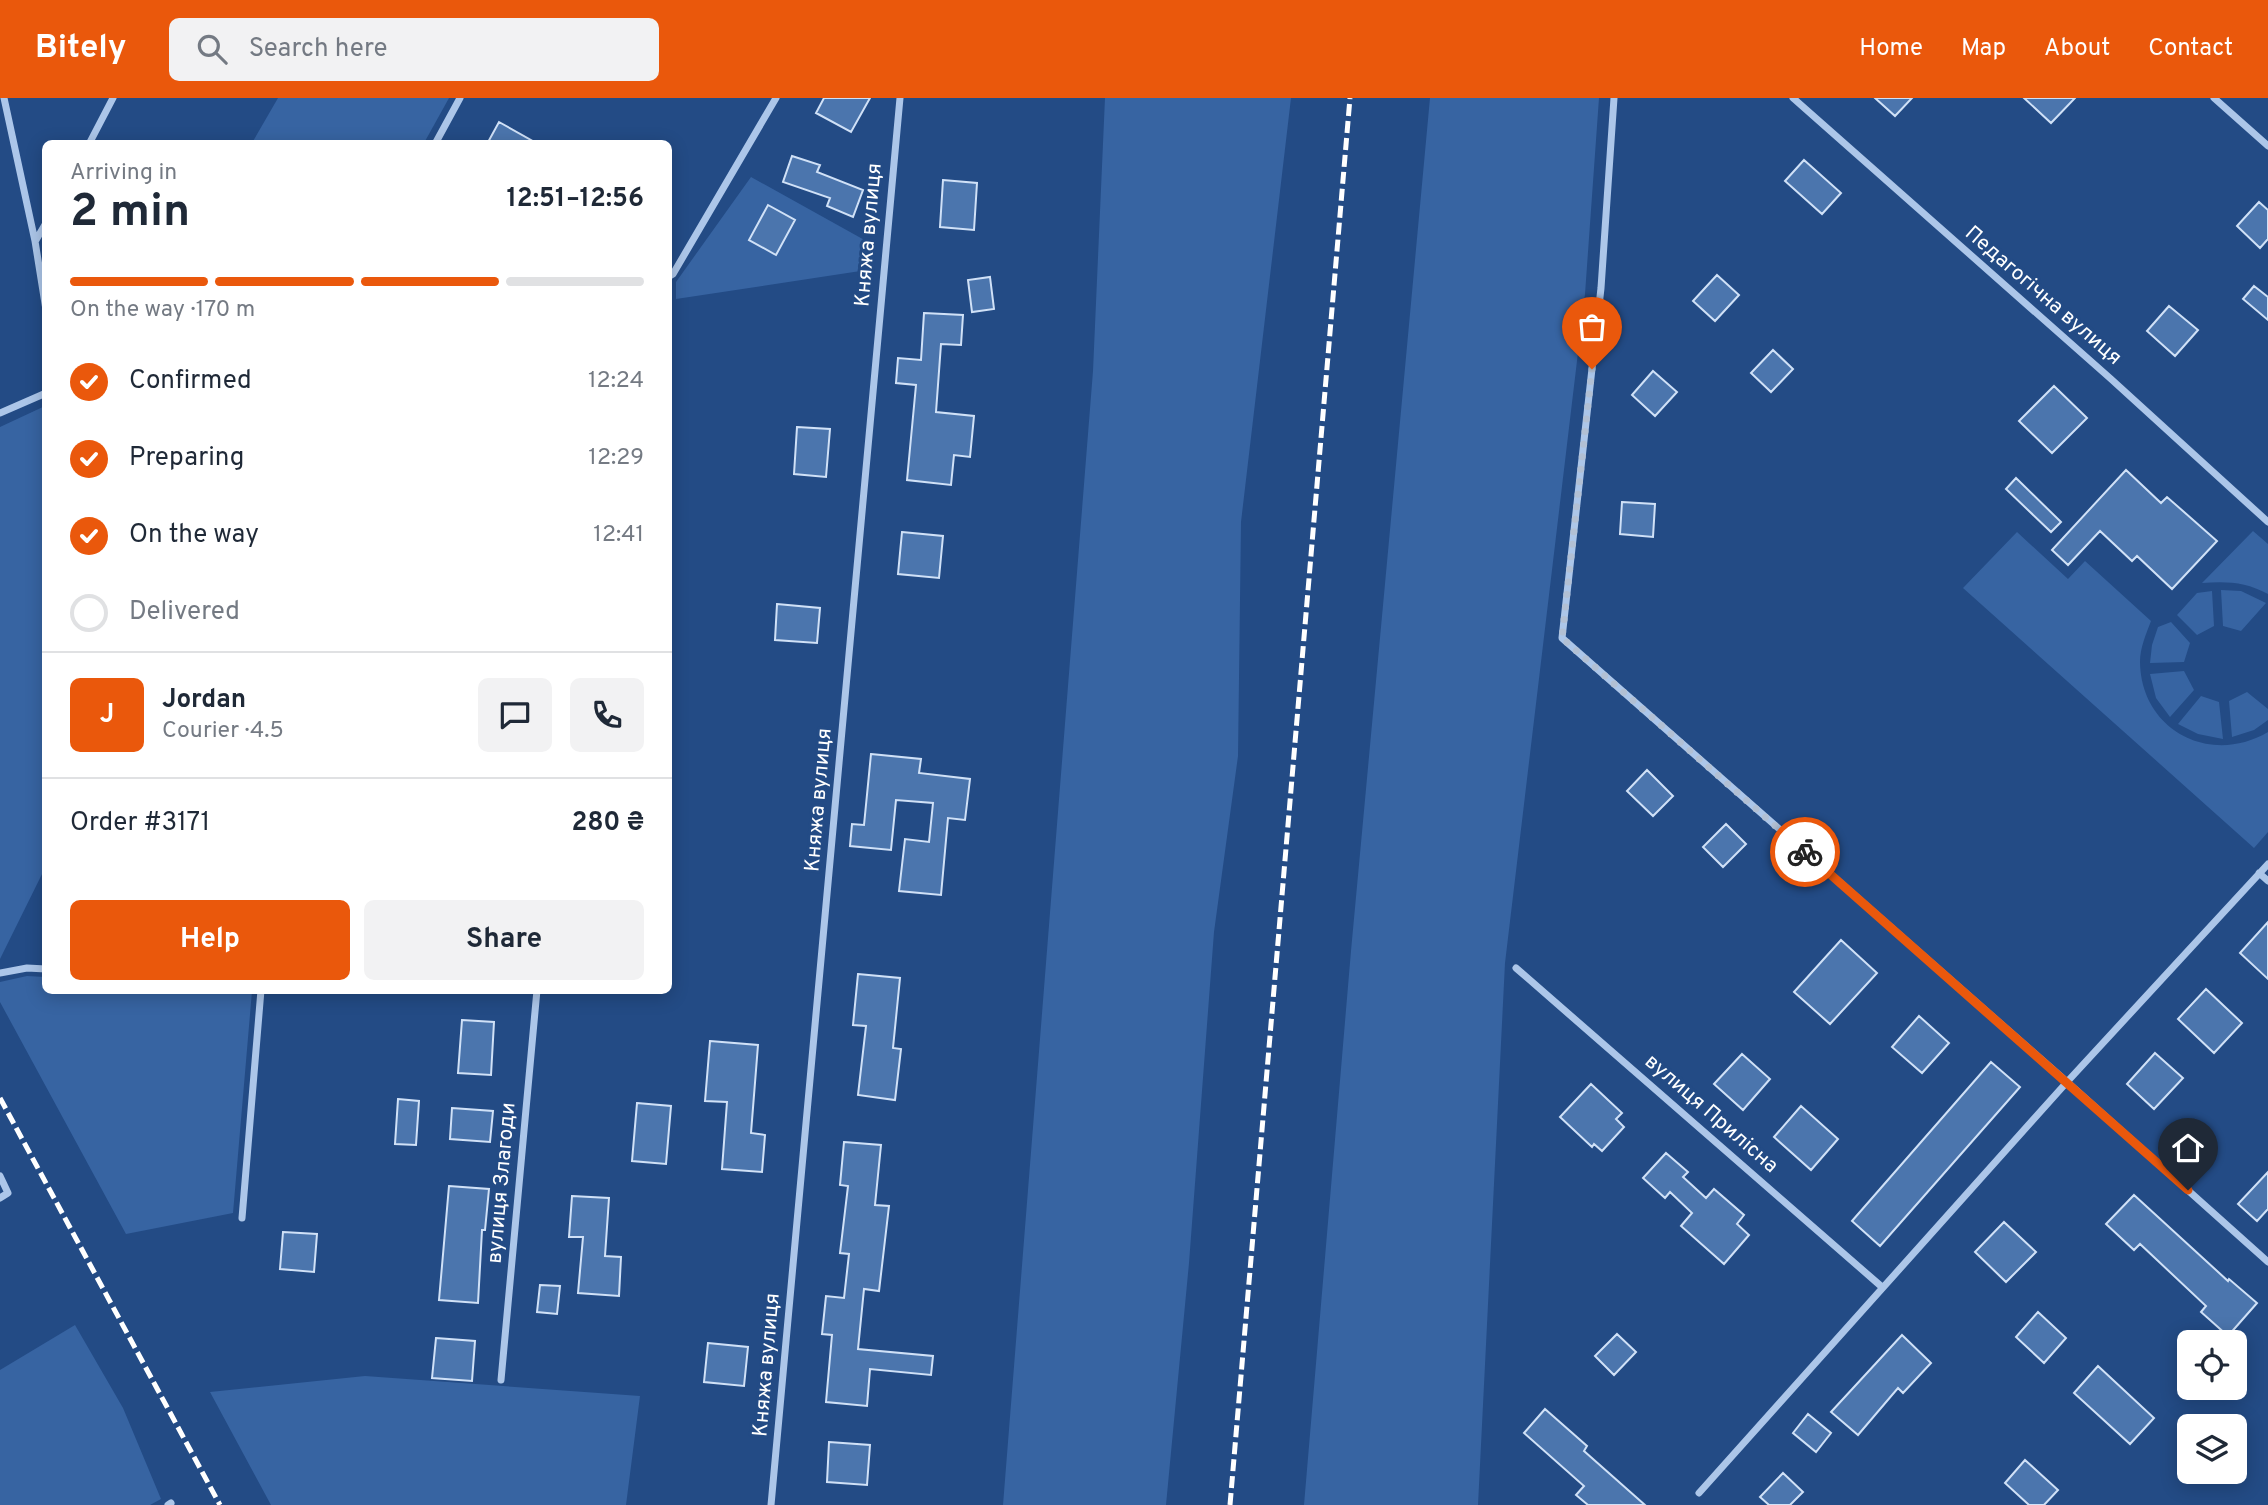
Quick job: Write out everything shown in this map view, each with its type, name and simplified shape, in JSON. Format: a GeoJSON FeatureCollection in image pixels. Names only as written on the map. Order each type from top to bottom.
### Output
{"type":"FeatureCollection","features":[{"type":"Feature","properties":{"kind":"street"},"geometry":{"type":"LineString","coordinates":[[4,98],[36,241],[42,282]]}},
{"type":"Feature","properties":{"kind":"street"},"geometry":{"type":"LineString","coordinates":[[91,140],[113,98]]}},
{"type":"Feature","properties":{"kind":"street"},"geometry":{"type":"LineString","coordinates":[[437,140],[460,98]]}},
{"type":"Feature","properties":{"kind":"street"},"geometry":{"type":"LineString","coordinates":[[672,275],[776,98]]}},
{"type":"Feature","properties":{"kind":"street","name":"Княжа вулиця"},"geometry":{"type":"LineString","coordinates":[[771,1505],[900,98]]}},
{"type":"Feature","properties":{"kind":"street"},"geometry":{"type":"LineString","coordinates":[[1614,98],[1601,288],[1562,638],[2268,1262]]}},
{"type":"Feature","properties":{"kind":"street","name":"Педагогічна вулиця"},"geometry":{"type":"LineString","coordinates":[[1793,98],[2111,379],[2268,522]]}},
{"type":"Feature","properties":{"kind":"street"},"geometry":{"type":"LineString","coordinates":[[2214,98],[2268,146]]}},
{"type":"Feature","properties":{"kind":"street"},"geometry":{"type":"LineString","coordinates":[[36,241],[42,230]]}},
{"type":"Feature","properties":{"kind":"street"},"geometry":{"type":"LineString","coordinates":[[0,413],[42,395]]}},
{"type":"Feature","properties":{"kind":"street"},"geometry":{"type":"LineString","coordinates":[[1699,1493],[2067,1082],[2268,864]]}},
{"type":"Feature","properties":{"kind":"street"},"geometry":{"type":"LineString","coordinates":[[2259,873],[2268,881]]}},
{"type":"Feature","properties":{"kind":"street"},"geometry":{"type":"LineString","coordinates":[[0,974],[27,968],[42,969]]}},
{"type":"Feature","properties":{"kind":"street","name":"вулиця Прилісна"},"geometry":{"type":"LineString","coordinates":[[1517,968],[1882,1287]]}},
{"type":"Feature","properties":{"kind":"street"},"geometry":{"type":"LineString","coordinates":[[242,1218],[261,994]]}},
{"type":"Feature","properties":{"kind":"street","name":"вулиця Злагоди"},"geometry":{"type":"LineString","coordinates":[[502,1380],[537,994]]}},
{"type":"Feature","properties":{"kind":"street"},"geometry":{"type":"LineString","coordinates":[[0,1176],[8,1193],[0,1198]]}},
{"type":"Feature","properties":{"kind":"shaded area"},"geometry":{"type":"Polygon","coordinates":[[[278,98],[449,98],[426,140],[254,140],[278,98]]]}},
{"type":"Feature","properties":{"kind":"shaded area"},"geometry":{"type":"Polygon","coordinates":[[[1105,98],[1291,98],[1241,522],[1238,756],[1214,932],[1189,1263],[1166,1505],[1003,1505],[1093,371],[1105,98]]]}},
{"type":"Feature","properties":{"kind":"shaded area"},"geometry":{"type":"Polygon","coordinates":[[[1430,98],[1599,98],[1585,294],[1505,963],[1478,1505],[1304,1505],[1351,951],[1430,98]]]}},
{"type":"Feature","properties":{"kind":"shaded area"},"geometry":{"type":"Polygon","coordinates":[[[751,177],[868,242],[867,270],[676,299],[676,282],[751,177]]]}},
{"type":"Feature","properties":{"kind":"shaded area"},"geometry":{"type":"Polygon","coordinates":[[[42,407],[42,874],[0,959],[0,427],[42,407]]]}},
{"type":"Feature","properties":{"kind":"shaded area"},"geometry":{"type":"Polygon","coordinates":[[[2253,531],[2268,544],[2268,594],[2236,583],[2202,583],[2253,531]]]}},
{"type":"Feature","properties":{"kind":"shaded area"},"geometry":{"type":"Polygon","coordinates":[[[2017,532],[2068,579],[2085,561],[2151,621],[2140,657],[2143,686],[2152,707],[2166,723],[2183,736],[2203,743],[2224,745],[2246,742],[2268,732],[2268,832],[2254,848],[1963,588],[2017,532]]]}},
{"type":"Feature","properties":{"kind":"shaded area"},"geometry":{"type":"Polygon","coordinates":[[[2221,590],[2241,591],[2266,603],[2241,631],[2223,626],[2221,590]]]}},
{"type":"Feature","properties":{"kind":"shaded area"},"geometry":{"type":"Polygon","coordinates":[[[2212,591],[2214,626],[2197,635],[2177,615],[2197,593],[2212,591]]]}},
{"type":"Feature","properties":{"kind":"shaded area"},"geometry":{"type":"Polygon","coordinates":[[[2171,622],[2190,643],[2184,662],[2150,663],[2158,627],[2171,622]]]}},
{"type":"Feature","properties":{"kind":"shaded area"},"geometry":{"type":"Polygon","coordinates":[[[2184,671],[2194,690],[2170,717],[2156,698],[2150,674],[2184,671]]]}},
{"type":"Feature","properties":{"kind":"shaded area"},"geometry":{"type":"Polygon","coordinates":[[[2247,692],[2268,709],[2268,720],[2254,730],[2232,737],[2229,701],[2247,692]]]}},
{"type":"Feature","properties":{"kind":"shaded area"},"geometry":{"type":"Polygon","coordinates":[[[2201,696],[2219,702],[2223,739],[2198,734],[2178,724],[2201,696]]]}},
{"type":"Feature","properties":{"kind":"shaded area"},"geometry":{"type":"Polygon","coordinates":[[[27,976],[42,977],[42,994],[252,994],[233,1213],[126,1234],[0,1002],[0,982],[27,976]]]}},
{"type":"Feature","properties":{"kind":"shaded area"},"geometry":{"type":"Polygon","coordinates":[[[75,1325],[123,1408],[161,1499],[150,1505],[0,1505],[0,1370],[75,1325]]]}},
{"type":"Feature","properties":{"kind":"shaded area"},"geometry":{"type":"Polygon","coordinates":[[[365,1376],[640,1396],[626,1505],[271,1505],[210,1392],[365,1376]]]}},
{"type":"Feature","properties":{"kind":"building"},"geometry":{"type":"Polygon","coordinates":[[[824,98],[870,98],[851,132],[816,113],[824,98]]]}},
{"type":"Feature","properties":{"kind":"building"},"geometry":{"type":"Polygon","coordinates":[[[1875,98],[1912,98],[1895,116],[1875,98]]]}},
{"type":"Feature","properties":{"kind":"building"},"geometry":{"type":"Polygon","coordinates":[[[2024,98],[2075,98],[2051,123],[2024,98]]]}},
{"type":"Feature","properties":{"kind":"building"},"geometry":{"type":"Polygon","coordinates":[[[499,122],[531,140],[489,140],[499,122]]]}},
{"type":"Feature","properties":{"kind":"building"},"geometry":{"type":"Polygon","coordinates":[[[792,156],[820,165],[817,172],[863,190],[853,217],[827,206],[830,198],[783,182],[792,156]]]}},
{"type":"Feature","properties":{"kind":"building"},"geometry":{"type":"Polygon","coordinates":[[[1804,160],[1841,193],[1822,214],[1785,181],[1804,160]]]}},
{"type":"Feature","properties":{"kind":"building"},"geometry":{"type":"Polygon","coordinates":[[[943,180],[977,183],[974,230],[940,227],[943,180]]]}},
{"type":"Feature","properties":{"kind":"building"},"geometry":{"type":"Polygon","coordinates":[[[2259,202],[2268,210],[2268,239],[2260,248],[2237,226],[2259,202]]]}},
{"type":"Feature","properties":{"kind":"building"},"geometry":{"type":"Polygon","coordinates":[[[768,205],[795,220],[776,255],[749,240],[768,205]]]}},
{"type":"Feature","properties":{"kind":"building"},"geometry":{"type":"Polygon","coordinates":[[[1717,275],[1739,295],[1715,321],[1693,301],[1717,275]]]}},
{"type":"Feature","properties":{"kind":"building"},"geometry":{"type":"Polygon","coordinates":[[[990,277],[994,309],[972,312],[968,280],[990,277]]]}},
{"type":"Feature","properties":{"kind":"building"},"geometry":{"type":"Polygon","coordinates":[[[2254,286],[2268,297],[2268,320],[2243,299],[2254,286]]]}},
{"type":"Feature","properties":{"kind":"building"},"geometry":{"type":"Polygon","coordinates":[[[2169,306],[2198,330],[2175,356],[2147,331],[2169,306]]]}},
{"type":"Feature","properties":{"kind":"building"},"geometry":{"type":"Polygon","coordinates":[[[924,313],[963,315],[961,345],[941,344],[936,412],[974,416],[970,457],[954,455],[951,485],[907,480],[916,385],[896,383],[898,358],[921,360],[924,313]]]}},
{"type":"Feature","properties":{"kind":"building"},"geometry":{"type":"Polygon","coordinates":[[[1773,350],[1793,369],[1771,392],[1751,373],[1773,350]]]}},
{"type":"Feature","properties":{"kind":"building"},"geometry":{"type":"Polygon","coordinates":[[[1653,371],[1677,392],[1655,416],[1632,395],[1653,371]]]}},
{"type":"Feature","properties":{"kind":"building"},"geometry":{"type":"Polygon","coordinates":[[[2054,386],[2087,418],[2052,453],[2019,421],[2054,386]]]}},
{"type":"Feature","properties":{"kind":"building"},"geometry":{"type":"Polygon","coordinates":[[[797,427],[830,429],[826,477],[794,474],[797,427]]]}},
{"type":"Feature","properties":{"kind":"building"},"geometry":{"type":"Polygon","coordinates":[[[2126,470],[2161,503],[2167,497],[2217,541],[2172,589],[2137,556],[2132,561],[2100,531],[2068,565],[2052,550],[2126,470]]]}},
{"type":"Feature","properties":{"kind":"building"},"geometry":{"type":"Polygon","coordinates":[[[2016,478],[2061,522],[2051,532],[2006,489],[2016,478]]]}},
{"type":"Feature","properties":{"kind":"building"},"geometry":{"type":"Polygon","coordinates":[[[1622,502],[1655,504],[1653,537],[1620,534],[1622,502]]]}},
{"type":"Feature","properties":{"kind":"building"},"geometry":{"type":"Polygon","coordinates":[[[902,532],[943,536],[939,578],[898,574],[902,532]]]}},
{"type":"Feature","properties":{"kind":"building"},"geometry":{"type":"Polygon","coordinates":[[[777,604],[820,608],[817,643],[775,640],[777,604]]]}},
{"type":"Feature","properties":{"kind":"building"},"geometry":{"type":"Polygon","coordinates":[[[871,754],[921,759],[919,773],[970,779],[965,820],[948,818],[941,895],[899,891],[905,839],[929,842],[933,803],[896,800],[891,850],[850,846],[852,824],[864,825],[871,754]]]}},
{"type":"Feature","properties":{"kind":"building"},"geometry":{"type":"Polygon","coordinates":[[[1647,770],[1673,796],[1653,816],[1627,791],[1647,770]]]}},
{"type":"Feature","properties":{"kind":"building"},"geometry":{"type":"Polygon","coordinates":[[[1726,824],[1746,844],[1723,867],[1703,847],[1726,824]]]}},
{"type":"Feature","properties":{"kind":"building"},"geometry":{"type":"Polygon","coordinates":[[[2268,922],[2268,979],[2240,953],[2268,922]]]}},
{"type":"Feature","properties":{"kind":"building"},"geometry":{"type":"Polygon","coordinates":[[[1841,940],[1877,973],[1830,1024],[1794,992],[1841,940]]]}},
{"type":"Feature","properties":{"kind":"building"},"geometry":{"type":"Polygon","coordinates":[[[858,974],[900,978],[893,1048],[901,1049],[895,1100],[858,1095],[866,1026],[853,1025],[858,974]]]}},
{"type":"Feature","properties":{"kind":"building"},"geometry":{"type":"Polygon","coordinates":[[[2206,989],[2242,1023],[2214,1053],[2178,1019],[2206,989]]]}},
{"type":"Feature","properties":{"kind":"building"},"geometry":{"type":"Polygon","coordinates":[[[1919,1016],[1949,1043],[1922,1073],[1892,1047],[1919,1016]]]}},
{"type":"Feature","properties":{"kind":"building"},"geometry":{"type":"Polygon","coordinates":[[[462,1020],[494,1022],[491,1075],[458,1073],[462,1020]]]}},
{"type":"Feature","properties":{"kind":"building"},"geometry":{"type":"Polygon","coordinates":[[[710,1041],[758,1045],[751,1133],[765,1135],[762,1172],[722,1169],[727,1102],[705,1101],[710,1041]]]}},
{"type":"Feature","properties":{"kind":"building"},"geometry":{"type":"Polygon","coordinates":[[[2155,1053],[2183,1078],[2154,1109],[2127,1084],[2155,1053]]]}},
{"type":"Feature","properties":{"kind":"building"},"geometry":{"type":"Polygon","coordinates":[[[1742,1054],[1770,1079],[1743,1110],[1714,1084],[1742,1054]]]}},
{"type":"Feature","properties":{"kind":"building"},"geometry":{"type":"Polygon","coordinates":[[[1991,1062],[2020,1087],[1880,1246],[1852,1221],[1991,1062]]]}},
{"type":"Feature","properties":{"kind":"building"},"geometry":{"type":"Polygon","coordinates":[[[1591,1084],[1622,1113],[1616,1119],[1624,1127],[1602,1151],[1594,1144],[1592,1147],[1560,1117],[1591,1084]]]}},
{"type":"Feature","properties":{"kind":"building"},"geometry":{"type":"Polygon","coordinates":[[[398,1099],[419,1101],[416,1145],[395,1144],[398,1099]]]}},
{"type":"Feature","properties":{"kind":"building"},"geometry":{"type":"Polygon","coordinates":[[[637,1103],[671,1106],[666,1164],[632,1161],[637,1103]]]}},
{"type":"Feature","properties":{"kind":"building"},"geometry":{"type":"Polygon","coordinates":[[[1801,1106],[1838,1139],[1811,1170],[1774,1137],[1801,1106]]]}},
{"type":"Feature","properties":{"kind":"building"},"geometry":{"type":"Polygon","coordinates":[[[452,1108],[493,1111],[490,1142],[450,1139],[452,1108]]]}},
{"type":"Feature","properties":{"kind":"building"},"geometry":{"type":"Polygon","coordinates":[[[844,1142],[881,1145],[875,1205],[889,1206],[879,1291],[864,1289],[858,1349],[933,1356],[931,1375],[870,1369],[867,1406],[826,1402],[832,1335],[822,1334],[826,1296],[844,1298],[849,1254],[840,1253],[848,1186],[840,1185],[844,1142]]]}},
{"type":"Feature","properties":{"kind":"building"},"geometry":{"type":"Polygon","coordinates":[[[1666,1153],[1688,1172],[1683,1177],[1706,1198],[1714,1189],[1744,1215],[1737,1224],[1749,1235],[1724,1264],[1681,1226],[1692,1213],[1670,1192],[1665,1198],[1643,1178],[1666,1153]]]}},
{"type":"Feature","properties":{"kind":"building"},"geometry":{"type":"Polygon","coordinates":[[[2268,1172],[2268,1209],[2257,1221],[2238,1204],[2268,1172]]]}},
{"type":"Feature","properties":{"kind":"building"},"geometry":{"type":"Polygon","coordinates":[[[449,1186],[489,1189],[485,1230],[482,1230],[478,1303],[439,1300],[449,1186]]]}},
{"type":"Feature","properties":{"kind":"building"},"geometry":{"type":"Polygon","coordinates":[[[2134,1195],[2228,1281],[2229,1279],[2257,1303],[2233,1330],[2221,1330],[2201,1312],[2206,1306],[2140,1244],[2134,1250],[2106,1224],[2134,1195]]]}},
{"type":"Feature","properties":{"kind":"building"},"geometry":{"type":"Polygon","coordinates":[[[572,1196],[609,1198],[605,1256],[621,1257],[619,1296],[578,1293],[583,1237],[569,1237],[572,1196]]]}},
{"type":"Feature","properties":{"kind":"building"},"geometry":{"type":"Polygon","coordinates":[[[2004,1222],[2036,1252],[2006,1282],[1975,1252],[2004,1222]]]}},
{"type":"Feature","properties":{"kind":"building"},"geometry":{"type":"Polygon","coordinates":[[[283,1232],[317,1234],[314,1272],[280,1269],[283,1232]]]}},
{"type":"Feature","properties":{"kind":"building"},"geometry":{"type":"Polygon","coordinates":[[[540,1285],[560,1286],[557,1314],[537,1312],[540,1285]]]}},
{"type":"Feature","properties":{"kind":"building"},"geometry":{"type":"Polygon","coordinates":[[[2038,1312],[2066,1338],[2044,1363],[2016,1337],[2038,1312]]]}},
{"type":"Feature","properties":{"kind":"building"},"geometry":{"type":"Polygon","coordinates":[[[1617,1334],[1636,1352],[1614,1375],[1595,1356],[1617,1334]]]}},
{"type":"Feature","properties":{"kind":"building"},"geometry":{"type":"Polygon","coordinates":[[[1902,1335],[1931,1363],[1903,1393],[1898,1388],[1858,1435],[1831,1412],[1902,1335]]]}},
{"type":"Feature","properties":{"kind":"building"},"geometry":{"type":"Polygon","coordinates":[[[436,1338],[475,1341],[472,1381],[432,1378],[436,1338]]]}},
{"type":"Feature","properties":{"kind":"building"},"geometry":{"type":"Polygon","coordinates":[[[708,1343],[748,1347],[744,1386],[704,1382],[708,1343]]]}},
{"type":"Feature","properties":{"kind":"building"},"geometry":{"type":"Polygon","coordinates":[[[2098,1366],[2154,1418],[2130,1444],[2074,1393],[2098,1366]]]}},
{"type":"Feature","properties":{"kind":"building"},"geometry":{"type":"Polygon","coordinates":[[[1545,1409],[1587,1446],[1584,1451],[1645,1505],[1588,1505],[1576,1495],[1584,1486],[1524,1433],[1545,1409]]]}},
{"type":"Feature","properties":{"kind":"building"},"geometry":{"type":"Polygon","coordinates":[[[1808,1414],[1831,1433],[1816,1452],[1793,1433],[1808,1414]]]}},
{"type":"Feature","properties":{"kind":"building"},"geometry":{"type":"Polygon","coordinates":[[[829,1442],[870,1445],[867,1485],[827,1482],[829,1442]]]}},
{"type":"Feature","properties":{"kind":"building"},"geometry":{"type":"Polygon","coordinates":[[[2025,1460],[2058,1490],[2044,1505],[2029,1505],[2005,1483],[2025,1460]]]}},
{"type":"Feature","properties":{"kind":"building"},"geometry":{"type":"Polygon","coordinates":[[[1783,1473],[1803,1492],[1790,1505],[1769,1505],[1760,1497],[1783,1473]]]}},
{"type":"Feature","properties":{"kind":"railway"},"geometry":{"type":"LineString","coordinates":[[1230,1505],[1350,98]]}},
{"type":"Feature","properties":{"kind":"railway"},"geometry":{"type":"LineString","coordinates":[[0,1098],[220,1505]]}},
{"type":"Feature","properties":{"kind":"way so far"},"geometry":{"type":"LineString","coordinates":[[1592,369],[1562,638],[1805,852]]}},
{"type":"Feature","properties":{"kind":"route"},"geometry":{"type":"LineString","coordinates":[[1805,852],[2188,1190]]}}]}
